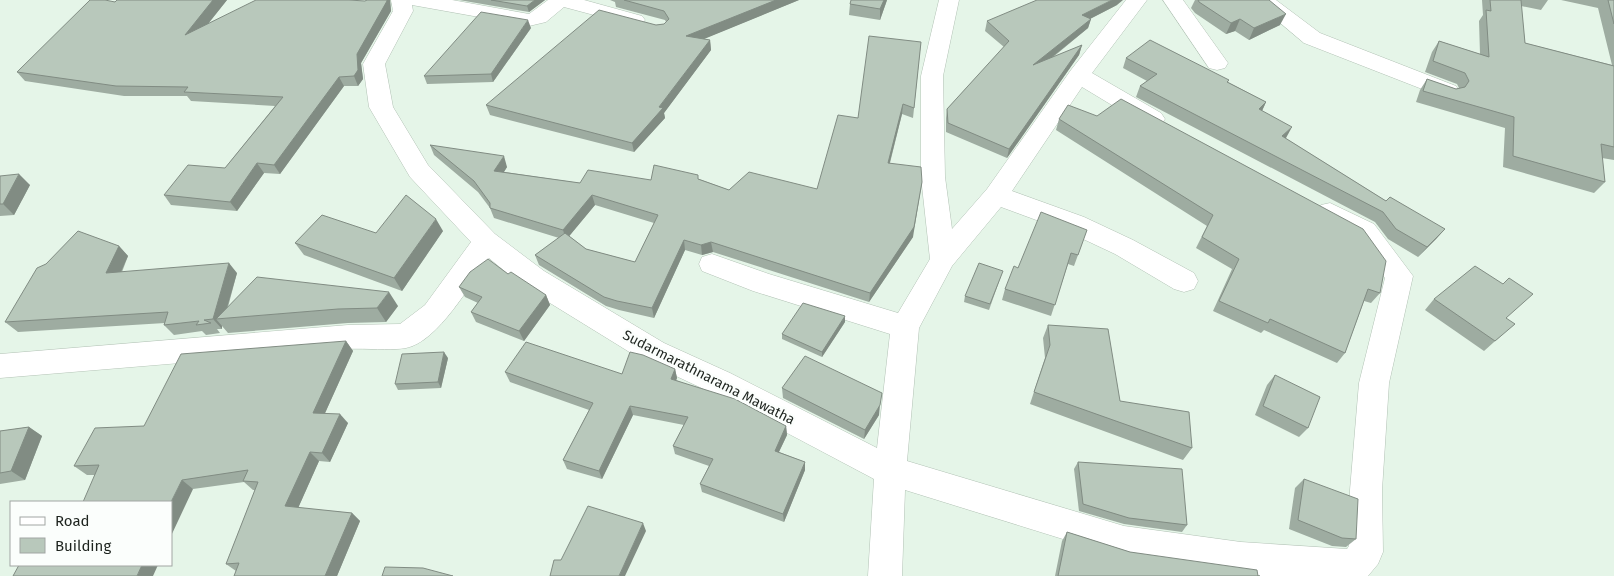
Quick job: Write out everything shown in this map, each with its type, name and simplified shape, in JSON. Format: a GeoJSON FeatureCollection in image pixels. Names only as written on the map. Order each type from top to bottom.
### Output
{"type":"FeatureCollection","features":[{"type":"Feature","properties":{"kind":"street","name":"Sudarmarathnarama Mawatha"},"geometry":{"type":"LineString","coordinates":[[401,0],[403,11],[374,64],[381,107],[419,171],[486,241],[534,279],[654,352],[719,382],[890,471],[1124,542],[1240,559],[1354,566],[1366,552],[1366,490],[1374,383],[1399,276],[1365,231],[1305,199]]}},
{"type":"Feature","properties":{"kind":"street"},"geometry":{"type":"LineString","coordinates":[[418,0],[529,20],[539,18],[561,0],[658,27]]}},
{"type":"Feature","properties":{"kind":"street"},"geometry":{"type":"LineString","coordinates":[[943,259],[933,177],[932,76],[949,0]]}},
{"type":"Feature","properties":{"kind":"street"},"geometry":{"type":"LineString","coordinates":[[885,576],[890,471],[904,327],[943,259],[996,195],[1079,75],[1137,0]]}},
{"type":"Feature","properties":{"kind":"street"},"geometry":{"type":"LineString","coordinates":[[1173,0],[1217,63]]}},
{"type":"Feature","properties":{"kind":"street"},"geometry":{"type":"LineString","coordinates":[[1263,0],[1312,38],[1448,91]]}},
{"type":"Feature","properties":{"kind":"street"},"geometry":{"type":"LineString","coordinates":[[1079,75],[1177,132]]}},
{"type":"Feature","properties":{"kind":"street"},"geometry":{"type":"LineString","coordinates":[[996,195],[1075,224],[1124,247],[1184,281]]}},
{"type":"Feature","properties":{"kind":"street"},"geometry":{"type":"LineString","coordinates":[[0,366],[348,337],[406,336],[435,314],[486,241]]}},
{"type":"Feature","properties":{"kind":"street"},"geometry":{"type":"LineString","coordinates":[[712,264],[763,283],[904,327]]}},
{"type":"Feature","properties":{"kind":"building"},"geometry":{"type":"Polygon","coordinates":[[[90,0],[115,2],[117,0],[213,0],[185,35],[256,0],[387,1],[357,54],[358,70],[354,76],[339,77],[274,165],[257,163],[230,202],[164,195],[188,165],[225,168],[283,97],[184,92],[188,87],[116,86],[17,72],[90,0]]]}},
{"type":"Feature","properties":{"kind":"building"},"geometry":{"type":"Polygon","coordinates":[[[491,0],[535,0],[527,6],[491,0]]]}},
{"type":"Feature","properties":{"kind":"building"},"geometry":{"type":"Polygon","coordinates":[[[624,0],[776,0],[686,36],[710,40],[659,107],[663,108],[632,143],[486,105],[599,10],[656,25],[664,24],[669,19],[664,11],[624,0]]]}},
{"type":"Feature","properties":{"kind":"building"},"geometry":{"type":"Polygon","coordinates":[[[851,0],[884,0],[880,9],[850,4],[851,0]]]}},
{"type":"Feature","properties":{"kind":"building"},"geometry":{"type":"Polygon","coordinates":[[[1037,0],[1112,0],[1082,15],[1091,19],[1033,65],[1082,45],[1009,149],[948,123],[947,109],[1009,41],[987,21],[1037,0]]]}},
{"type":"Feature","properties":{"kind":"building"},"geometry":{"type":"Polygon","coordinates":[[[1198,0],[1269,0],[1286,14],[1254,28],[1240,19],[1231,23],[1198,0]]]}},
{"type":"Feature","properties":{"kind":"building"},"geometry":{"type":"Polygon","coordinates":[[[1490,0],[1521,0],[1525,43],[1614,66],[1614,147],[1601,144],[1605,182],[1513,156],[1514,117],[1423,91],[1427,79],[1456,89],[1465,87],[1469,81],[1465,73],[1433,61],[1439,41],[1489,57],[1486,10],[1491,11],[1490,0]]]}},
{"type":"Feature","properties":{"kind":"building"},"geometry":{"type":"Polygon","coordinates":[[[1608,0],[1614,0],[1614,24],[1608,0]]]}},
{"type":"Feature","properties":{"kind":"building"},"geometry":{"type":"Polygon","coordinates":[[[481,12],[528,20],[491,74],[424,76],[481,12]]]}},
{"type":"Feature","properties":{"kind":"building"},"geometry":{"type":"Polygon","coordinates":[[[869,36],[921,42],[914,108],[903,104],[888,163],[921,167],[922,182],[914,227],[870,293],[711,242],[701,245],[684,240],[652,308],[604,297],[535,255],[565,233],[586,249],[635,262],[658,215],[592,195],[563,230],[490,208],[490,203],[474,181],[430,145],[504,156],[494,171],[580,183],[588,170],[651,180],[654,165],[698,175],[698,179],[729,190],[749,172],[817,189],[838,115],[858,118],[869,36]]]}},
{"type":"Feature","properties":{"kind":"building"},"geometry":{"type":"Polygon","coordinates":[[[1150,40],[1229,80],[1227,82],[1266,102],[1259,109],[1292,127],[1282,136],[1386,201],[1390,197],[1445,229],[1427,247],[1396,229],[1383,212],[1140,86],[1157,74],[1126,58],[1150,40]]]}},
{"type":"Feature","properties":{"kind":"building"},"geometry":{"type":"Polygon","coordinates":[[[1121,99],[1363,229],[1386,261],[1380,293],[1368,289],[1345,353],[1270,319],[1268,323],[1219,301],[1239,259],[1202,237],[1213,215],[1059,119],[1068,105],[1097,116],[1121,99]]]}},
{"type":"Feature","properties":{"kind":"building"},"geometry":{"type":"Polygon","coordinates":[[[19,174],[3,204],[0,204],[0,176],[19,174]]]}},
{"type":"Feature","properties":{"kind":"building"},"geometry":{"type":"Polygon","coordinates":[[[406,195],[436,219],[394,278],[295,243],[322,215],[376,233],[406,195]]]}},
{"type":"Feature","properties":{"kind":"building"},"geometry":{"type":"Polygon","coordinates":[[[1041,212],[1087,230],[1078,255],[1071,253],[1055,305],[1005,289],[1014,266],[1018,268],[1041,212]]]}},
{"type":"Feature","properties":{"kind":"building"},"geometry":{"type":"Polygon","coordinates":[[[78,231],[119,246],[106,273],[229,263],[213,319],[204,320],[211,323],[196,325],[199,321],[164,325],[168,312],[5,322],[37,268],[46,264],[78,231]]]}},
{"type":"Feature","properties":{"kind":"building"},"geometry":{"type":"Polygon","coordinates":[[[488,259],[508,274],[511,272],[546,295],[519,331],[471,312],[482,297],[459,287],[470,272],[488,259]]]}},
{"type":"Feature","properties":{"kind":"building"},"geometry":{"type":"Polygon","coordinates":[[[979,263],[1003,271],[990,304],[965,296],[979,263]]]}},
{"type":"Feature","properties":{"kind":"building"},"geometry":{"type":"Polygon","coordinates":[[[1475,266],[1503,284],[1509,278],[1533,294],[1506,318],[1515,324],[1495,341],[1434,299],[1475,266]]]}},
{"type":"Feature","properties":{"kind":"building"},"geometry":{"type":"Polygon","coordinates":[[[257,277],[389,292],[377,308],[338,309],[216,319],[257,277]]]}},
{"type":"Feature","properties":{"kind":"building"},"geometry":{"type":"Polygon","coordinates":[[[803,303],[845,316],[822,352],[782,334],[803,303]]]}},
{"type":"Feature","properties":{"kind":"building"},"geometry":{"type":"Polygon","coordinates":[[[1048,325],[1108,329],[1120,401],[1189,412],[1192,448],[1034,392],[1050,345],[1048,325]]]}},
{"type":"Feature","properties":{"kind":"building"},"geometry":{"type":"Polygon","coordinates":[[[346,341],[313,413],[340,414],[322,453],[310,452],[285,506],[352,513],[325,576],[234,576],[239,563],[226,564],[258,482],[243,481],[248,470],[182,480],[172,501],[83,501],[99,465],[74,466],[95,428],[144,426],[181,354],[346,341]]]}},
{"type":"Feature","properties":{"kind":"building"},"geometry":{"type":"Polygon","coordinates":[[[526,342],[622,374],[630,352],[643,355],[675,369],[671,379],[735,399],[786,426],[775,451],[805,462],[783,514],[700,484],[713,459],[673,446],[688,417],[630,406],[599,471],[563,460],[593,403],[505,372],[526,342]]]}},
{"type":"Feature","properties":{"kind":"building"},"geometry":{"type":"Polygon","coordinates":[[[444,352],[438,382],[395,384],[402,354],[444,352]]]}},
{"type":"Feature","properties":{"kind":"building"},"geometry":{"type":"Polygon","coordinates":[[[805,356],[882,393],[880,405],[865,430],[782,388],[805,356]]]}},
{"type":"Feature","properties":{"kind":"building"},"geometry":{"type":"Polygon","coordinates":[[[1275,375],[1320,397],[1308,428],[1263,406],[1275,375]]]}},
{"type":"Feature","properties":{"kind":"building"},"geometry":{"type":"Polygon","coordinates":[[[29,427],[11,471],[0,473],[0,431],[29,427]]]}},
{"type":"Feature","properties":{"kind":"building"},"geometry":{"type":"Polygon","coordinates":[[[1078,462],[1182,469],[1187,525],[1129,518],[1083,504],[1078,462]]]}},
{"type":"Feature","properties":{"kind":"building"},"geometry":{"type":"Polygon","coordinates":[[[1304,479],[1358,499],[1356,539],[1342,538],[1298,520],[1304,479]]]}},
{"type":"Feature","properties":{"kind":"building"},"geometry":{"type":"Polygon","coordinates":[[[588,506],[643,523],[619,576],[550,576],[554,560],[561,560],[588,506]]]}},
{"type":"Feature","properties":{"kind":"building"},"geometry":{"type":"Polygon","coordinates":[[[1067,532],[1130,552],[1257,570],[1258,576],[1058,576],[1067,532]]]}},
{"type":"Feature","properties":{"kind":"building"},"geometry":{"type":"Polygon","coordinates":[[[18,566],[142,566],[137,576],[13,576],[18,566]]]}},
{"type":"Feature","properties":{"kind":"building"},"geometry":{"type":"Polygon","coordinates":[[[385,567],[423,568],[453,576],[382,576],[385,567]]]}}]}
